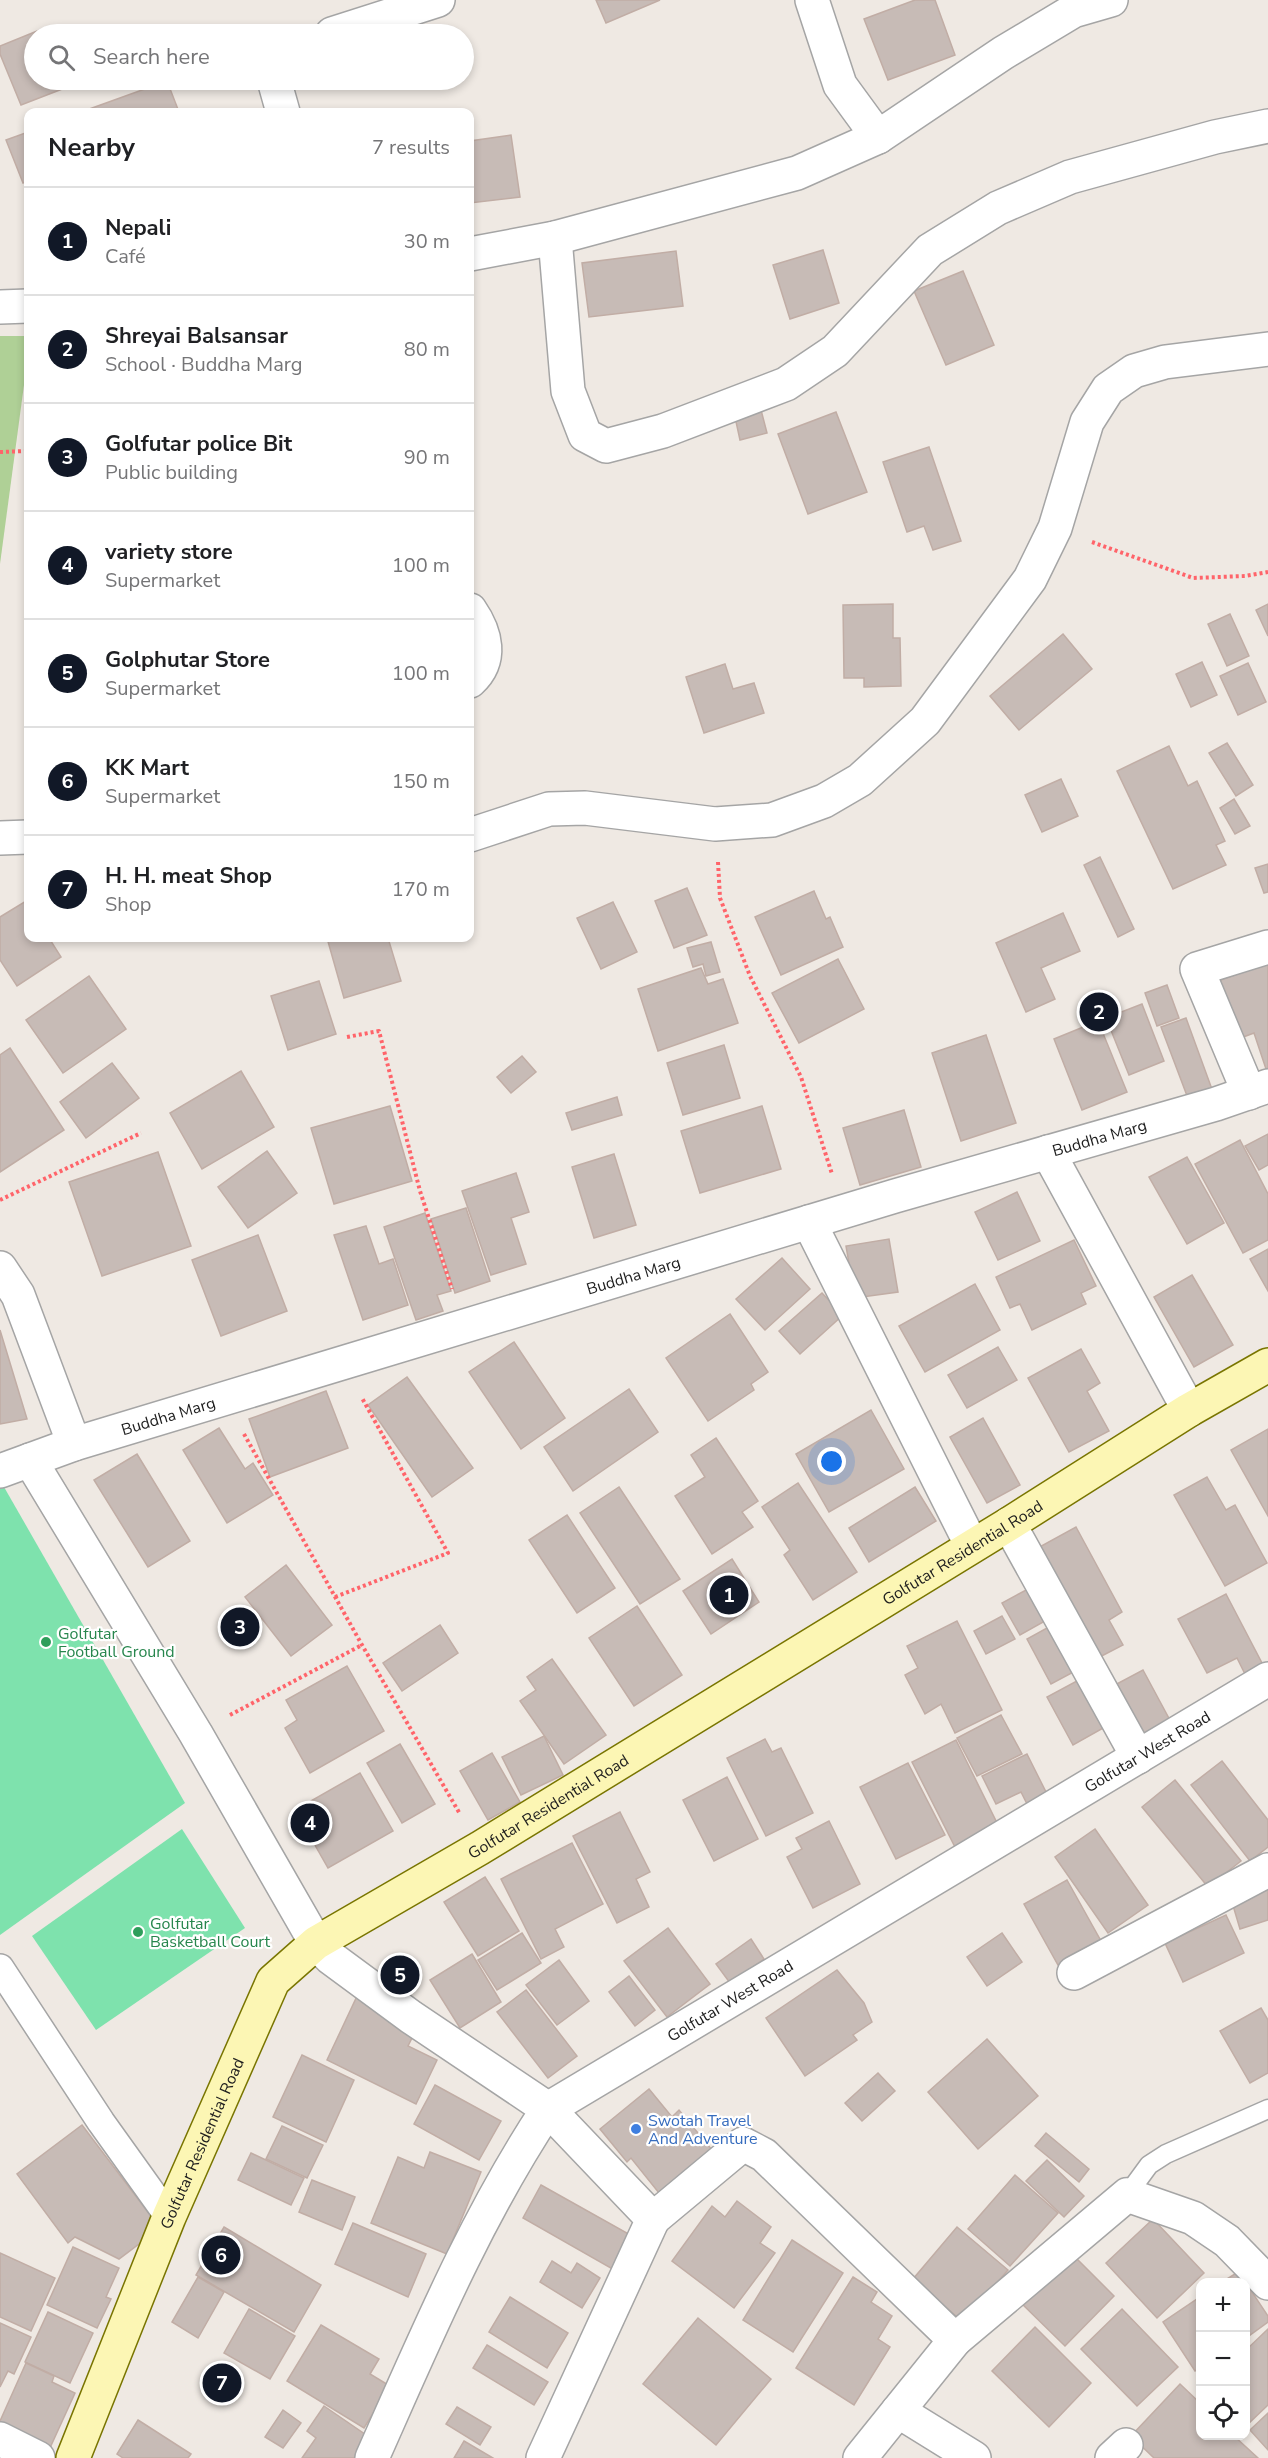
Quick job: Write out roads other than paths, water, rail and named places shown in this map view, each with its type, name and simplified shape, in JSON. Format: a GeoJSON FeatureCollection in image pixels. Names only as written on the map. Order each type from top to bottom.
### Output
{"type":"FeatureCollection","features":[{"type":"Feature","properties":{"kind":"main road","name":"Golfutar Residential Road"},"geometry":{"type":"LineString","coordinates":[[73,2458],[169,2217],[273,1982],[316,1943],[480,1848],[1009,1524],[1189,1410],[1268,1365]]}},
{"type":"Feature","properties":{"kind":"street"},"geometry":{"type":"LineString","coordinates":[[363,24],[438,0]]}},
{"type":"Feature","properties":{"kind":"street"},"geometry":{"type":"LineString","coordinates":[[812,0],[840,86],[878,137]]}},
{"type":"Feature","properties":{"kind":"street"},"geometry":{"type":"LineString","coordinates":[[474,253],[555,238],[798,173],[878,137],[1003,52],[1073,11],[1111,0]]}},
{"type":"Feature","properties":{"kind":"street"},"geometry":{"type":"LineString","coordinates":[[277,90],[282,108]]}},
{"type":"Feature","properties":{"kind":"street"},"geometry":{"type":"LineString","coordinates":[[555,238],[568,391],[585,435],[606,446],[663,431],[786,384],[835,351],[930,250],[998,208],[1070,177],[1215,137],[1268,126]]}},
{"type":"Feature","properties":{"kind":"street"},"geometry":{"type":"LineString","coordinates":[[0,307],[24,306]]}},
{"type":"Feature","properties":{"kind":"street"},"geometry":{"type":"LineString","coordinates":[[474,834],[549,809],[585,808],[715,824],[771,820],[824,801],[860,780],[926,722],[1030,579],[1054,528],[1087,422],[1108,389],[1134,371],[1165,362],[1268,350]]}},
{"type":"Feature","properties":{"kind":"street"},"geometry":{"type":"LineString","coordinates":[[474,616],[480,625],[486,658],[479,673],[474,677]]}},
{"type":"Feature","properties":{"kind":"street"},"geometry":{"type":"LineString","coordinates":[[0,838],[24,837]]}},
{"type":"Feature","properties":{"kind":"street"},"geometry":{"type":"LineString","coordinates":[[1258,1090],[1197,969],[1268,947]]}},
{"type":"Feature","properties":{"kind":"street","name":"Buddha Marg"},"geometry":{"type":"LineString","coordinates":[[0,1471],[74,1444],[844,1211],[1258,1090]]}},
{"type":"Feature","properties":{"kind":"street"},"geometry":{"type":"LineString","coordinates":[[1048,1152],[1189,1410]]}},
{"type":"Feature","properties":{"kind":"street"},"geometry":{"type":"LineString","coordinates":[[809,1222],[972,1546]]}},
{"type":"Feature","properties":{"kind":"street"},"geometry":{"type":"LineString","coordinates":[[0,1268],[18,1295],[74,1444]]}},
{"type":"Feature","properties":{"kind":"street"},"geometry":{"type":"LineString","coordinates":[[30,1460],[196,1734],[316,1943],[331,1958],[411,2017],[548,2109],[652,2218]]}},
{"type":"Feature","properties":{"kind":"street"},"geometry":{"type":"LineString","coordinates":[[1009,1524],[1138,1757]]}},
{"type":"Feature","properties":{"kind":"street","name":"Golfutar West Road"},"geometry":{"type":"LineString","coordinates":[[548,2109],[1268,1679]]}},
{"type":"Feature","properties":{"kind":"street"},"geometry":{"type":"LineString","coordinates":[[1074,1972],[1268,1870]]}},
{"type":"Feature","properties":{"kind":"street"},"geometry":{"type":"LineString","coordinates":[[0,1968],[101,2122],[169,2217]]}},
{"type":"Feature","properties":{"kind":"street"},"geometry":{"type":"LineString","coordinates":[[372,2458],[444,2298],[516,2156],[548,2109]]}},
{"type":"Feature","properties":{"kind":"street"},"geometry":{"type":"LineString","coordinates":[[543,2458],[652,2218],[743,2144],[764,2155],[956,2340]]}},
{"type":"Feature","properties":{"kind":"street"},"geometry":{"type":"LineString","coordinates":[[860,2458],[956,2340],[1127,2195],[1193,2218],[1227,2241],[1268,2283]]}},
{"type":"Feature","properties":{"kind":"street"},"geometry":{"type":"LineString","coordinates":[[898,2411],[974,2458]]}},
{"type":"Feature","properties":{"kind":"street"},"geometry":{"type":"LineString","coordinates":[[0,2439],[38,2458]]}},
{"type":"Feature","properties":{"kind":"lane"},"geometry":{"type":"LineString","coordinates":[[1127,2195],[1149,2165],[1166,2154],[1268,2109]]}},
{"type":"Feature","properties":{"kind":"place","name":"Shreyai Balsansar"},"geometry":{"type":"Point","coordinates":[1099,1012]}},
{"type":"Feature","properties":{"kind":"place","name":"Nepali"},"geometry":{"type":"Point","coordinates":[729,1595]}},
{"type":"Feature","properties":{"kind":"place","name":"Golfutar police Bit"},"geometry":{"type":"Point","coordinates":[240,1627]}},
{"type":"Feature","properties":{"kind":"place","name":"Golfutar Football Ground"},"geometry":{"type":"Point","coordinates":[46,1642]}},
{"type":"Feature","properties":{"kind":"place","name":"variety store"},"geometry":{"type":"Point","coordinates":[310,1823]}},
{"type":"Feature","properties":{"kind":"place","name":"Golfutar Basketball Court"},"geometry":{"type":"Point","coordinates":[138,1932]}},
{"type":"Feature","properties":{"kind":"place","name":"Golphutar Store"},"geometry":{"type":"Point","coordinates":[400,1975]}},
{"type":"Feature","properties":{"kind":"place","name":"Swotah Travel And Adventure"},"geometry":{"type":"Point","coordinates":[636,2129]}},
{"type":"Feature","properties":{"kind":"place","name":"KK Mart"},"geometry":{"type":"Point","coordinates":[221,2255]}},
{"type":"Feature","properties":{"kind":"place","name":"H. H. meat Shop"},"geometry":{"type":"Point","coordinates":[222,2383]}}]}
